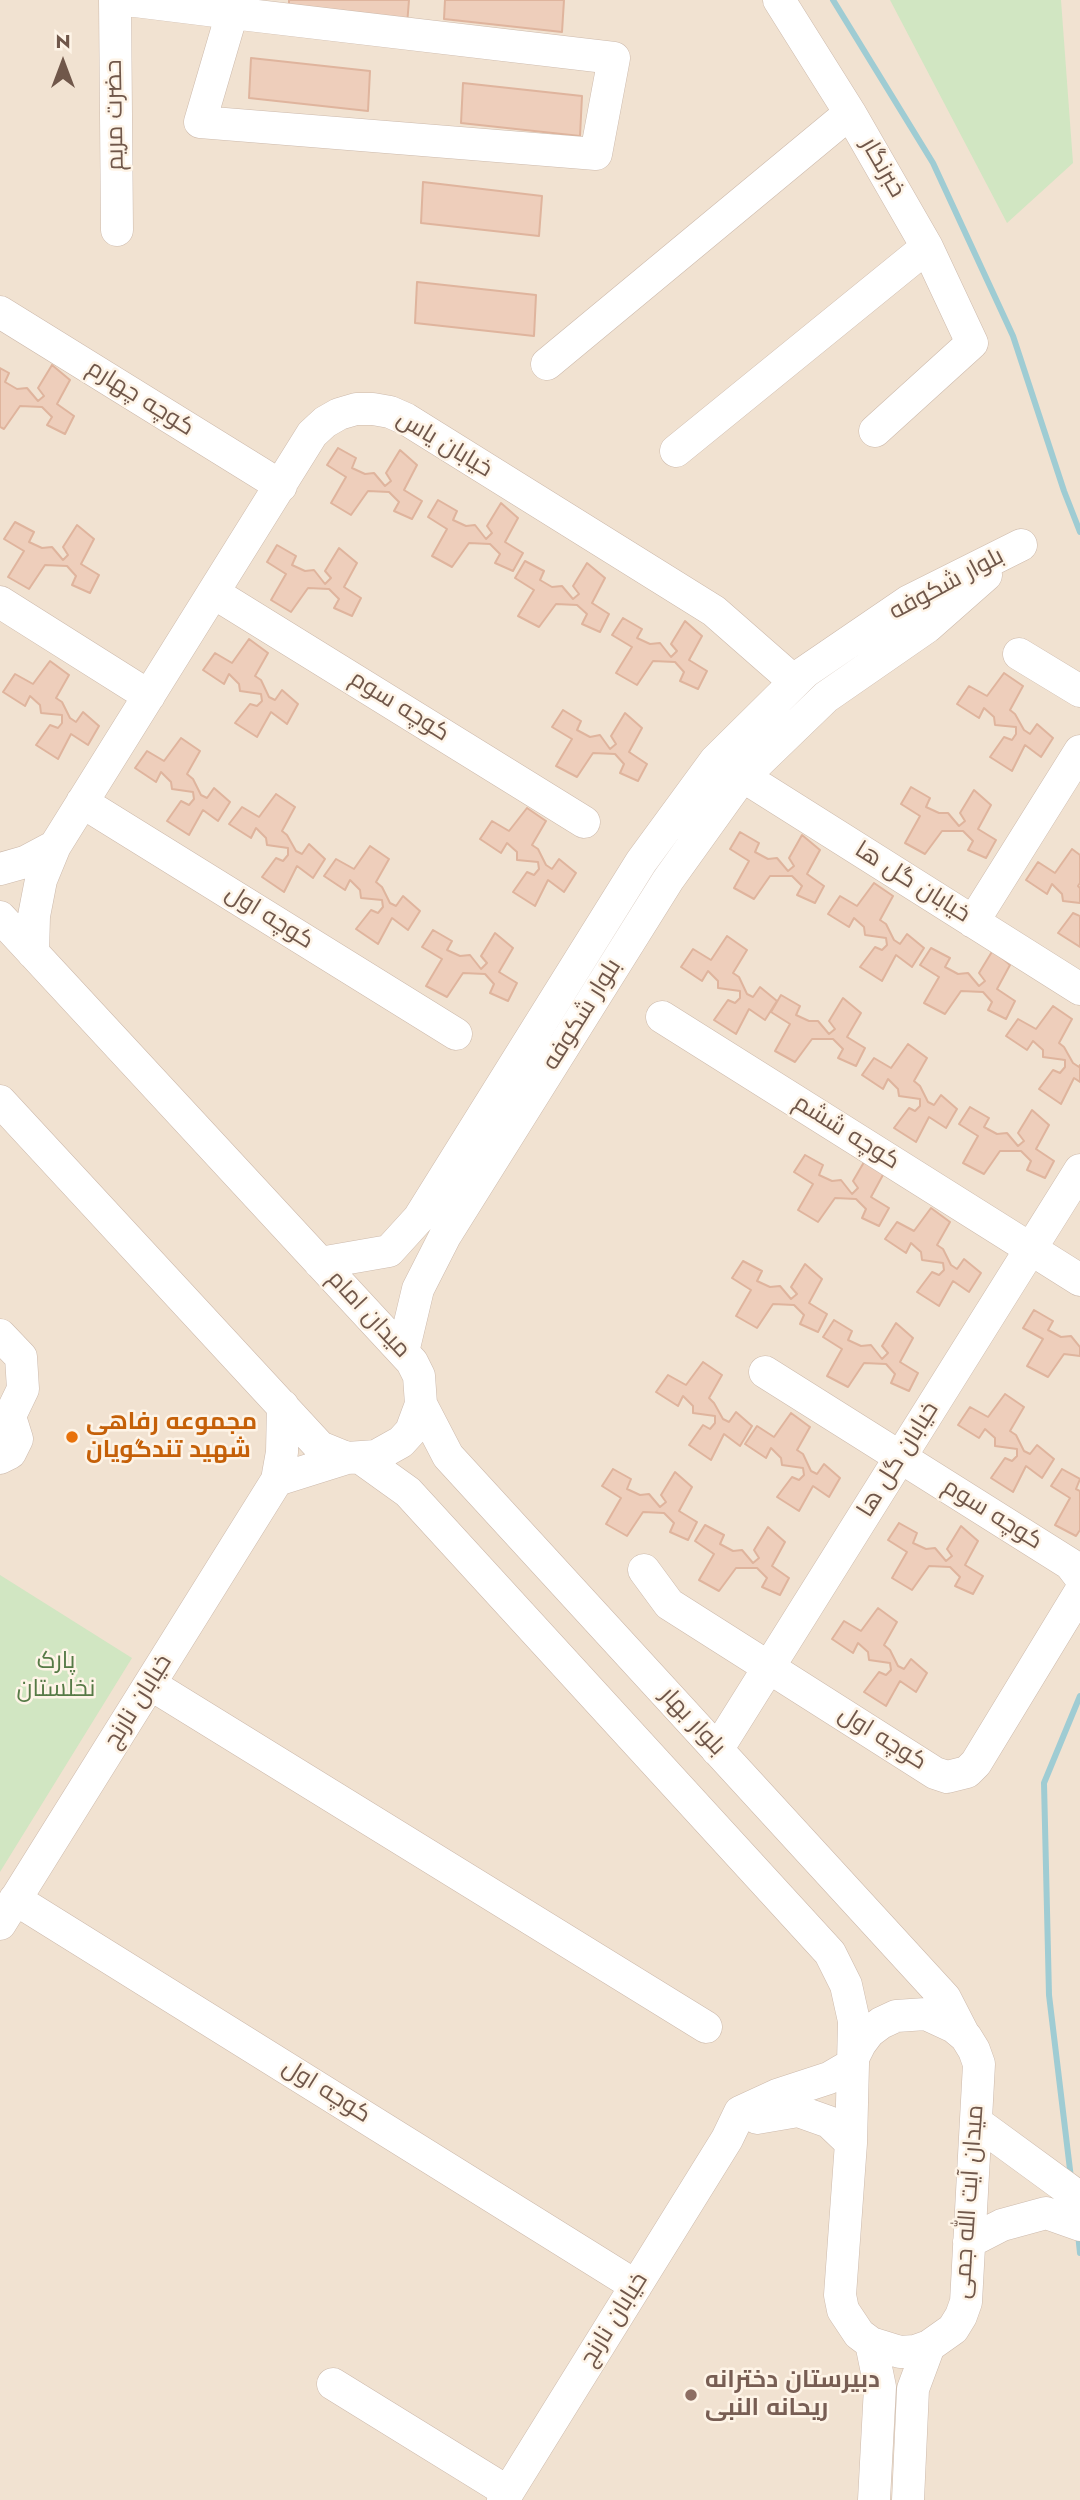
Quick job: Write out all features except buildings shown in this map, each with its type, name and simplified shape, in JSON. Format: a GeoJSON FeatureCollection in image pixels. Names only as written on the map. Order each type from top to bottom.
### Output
{"type":"FeatureCollection","features":[{"type":"Feature","properties":{"kind":"street","name":"حضرت مریم"},"geometry":{"type":"LineString","coordinates":[[115,0],[117,230]]}},
{"type":"Feature","properties":{"kind":"street"},"geometry":{"type":"LineString","coordinates":[[127,0],[232,6],[614,58],[596,154],[200,122],[232,6]]}},
{"type":"Feature","properties":{"kind":"street","name":"خبرنگار"},"geometry":{"type":"LineString","coordinates":[[779,0],[850,113],[927,247],[972,343],[875,431]]}},
{"type":"Feature","properties":{"kind":"street"},"geometry":{"type":"LineString","coordinates":[[547,364],[850,113]]}},
{"type":"Feature","properties":{"kind":"street"},"geometry":{"type":"LineString","coordinates":[[676,451],[927,247]]}},
{"type":"Feature","properties":{"kind":"street","name":"کوچه چهارم"},"geometry":{"type":"LineString","coordinates":[[0,312],[281,486]]}},
{"type":"Feature","properties":{"kind":"street","name":"خیابان یاس"},"geometry":{"type":"LineString","coordinates":[[33,953],[34,916],[41,880],[55,846],[312,434],[324,422],[340,414],[356,409],[373,409],[406,419],[714,611],[795,682]]}},
{"type":"Feature","properties":{"kind":"street","name":"بلوار شکوفه"},"geometry":{"type":"LineString","coordinates":[[320,1263],[389,1251],[419,1218],[641,862],[715,761],[805,672],[909,601],[1021,545],[927,627],[826,696],[744,777],[668,880],[445,1236],[418,1289],[403,1352]]}},
{"type":"Feature","properties":{"kind":"street","name":"کوچه سوم"},"geometry":{"type":"LineString","coordinates":[[214,593],[584,822]]}},
{"type":"Feature","properties":{"kind":"street"},"geometry":{"type":"LineString","coordinates":[[0,603],[149,696]]}},
{"type":"Feature","properties":{"kind":"street"},"geometry":{"type":"LineString","coordinates":[[1019,654],[1080,691]]}},
{"type":"Feature","properties":{"kind":"street"},"geometry":{"type":"LineString","coordinates":[[974,922],[1080,751]]}},
{"type":"Feature","properties":{"kind":"street","name":"خیابان گل ها"},"geometry":{"type":"LineString","coordinates":[[744,777],[1080,989]]}},
{"type":"Feature","properties":{"kind":"street","name":"کوچه اول"},"geometry":{"type":"LineString","coordinates":[[82,803],[456,1034]]}},
{"type":"Feature","properties":{"kind":"street"},"geometry":{"type":"LineString","coordinates":[[0,869],[25,862],[55,846]]}},
{"type":"Feature","properties":{"kind":"street","name":"میدان امام"},"geometry":{"type":"LineString","coordinates":[[0,917],[412,1362],[419,1376],[421,1404]]}},
{"type":"Feature","properties":{"kind":"street","name":"کوچه ششم"},"geometry":{"type":"LineString","coordinates":[[662,1017],[1080,1280]]}},
{"type":"Feature","properties":{"kind":"street"},"geometry":{"type":"LineString","coordinates":[[0,1101],[320,1447],[354,1458],[408,1492],[830,1952],[846,1985],[854,2021],[851,2143],[840,2295],[843,2310],[859,2334],[872,2343],[900,2352],[929,2346]]}},
{"type":"Feature","properties":{"kind":"street","name":"خیابان گل ها"},"geometry":{"type":"LineString","coordinates":[[717,1750],[1080,1170]]}},
{"type":"Feature","properties":{"kind":"street"},"geometry":{"type":"LineString","coordinates":[[0,1335],[21,1357],[23,1389],[4,1418],[15,1428],[16,1444],[10,1453],[0,1458]]}},
{"type":"Feature","properties":{"kind":"street"},"geometry":{"type":"LineString","coordinates":[[765,1372],[900,1457]]}},
{"type":"Feature","properties":{"kind":"street"},"geometry":{"type":"LineString","coordinates":[[283,1406],[282,1452],[277,1480],[354,1458],[383,1453],[401,1442],[411,1431],[421,1404]]}},
{"type":"Feature","properties":{"kind":"street","name":"بلوار بهار"},"geometry":{"type":"LineString","coordinates":[[421,1404],[448,1456],[945,1998],[966,2037]]}},
{"type":"Feature","properties":{"kind":"street","name":"کوچه سوم"},"geometry":{"type":"LineString","coordinates":[[900,1457],[1070,1564],[1079,1589]]}},
{"type":"Feature","properties":{"kind":"street","name":"خیابان نارنج"},"geometry":{"type":"LineString","coordinates":[[8,1912],[277,1480]]}},
{"type":"Feature","properties":{"kind":"street","name":"کوچه اول"},"geometry":{"type":"LineString","coordinates":[[643,1570],[669,1604],[935,1773],[954,1777],[967,1772],[976,1763],[1079,1589]]}},
{"type":"Feature","properties":{"kind":"street"},"geometry":{"type":"LineString","coordinates":[[150,1684],[706,2027]]}},
{"type":"Feature","properties":{"kind":"street","name":"کوچه اول"},"geometry":{"type":"LineString","coordinates":[[8,1912],[636,2286]]}},
{"type":"Feature","properties":{"kind":"street"},"geometry":{"type":"LineString","coordinates":[[853,2061],[869,2032],[896,2016],[926,2014],[954,2026],[966,2037]]}},
{"type":"Feature","properties":{"kind":"street","name":"میدان آیت الله جمی"},"geometry":{"type":"LineString","coordinates":[[929,2346],[953,2329],[966,2302],[979,2064],[966,2037]]}},
{"type":"Feature","properties":{"kind":"street","name":"خیابان نارنج"},"geometry":{"type":"LineString","coordinates":[[505,2496],[727,2139],[740,2112],[777,2095],[829,2078],[853,2061]]}},
{"type":"Feature","properties":{"kind":"street"},"geometry":{"type":"LineString","coordinates":[[727,2139],[758,2118],[798,2111],[829,2122],[851,2143]]}},
{"type":"Feature","properties":{"kind":"street"},"geometry":{"type":"LineString","coordinates":[[976,2122],[1070,2206]]}},
{"type":"Feature","properties":{"kind":"street"},"geometry":{"type":"LineString","coordinates":[[970,2242],[1002,2225],[1070,2206]]}},
{"type":"Feature","properties":{"kind":"street"},"geometry":{"type":"LineString","coordinates":[[872,2343],[880,2388],[874,2500]]}},
{"type":"Feature","properties":{"kind":"street"},"geometry":{"type":"LineString","coordinates":[[908,2500],[913,2389],[929,2346]]}},
{"type":"Feature","properties":{"kind":"street"},"geometry":{"type":"LineString","coordinates":[[333,2384],[505,2496]]}},
{"type":"Feature","properties":{"kind":"shaded area"},"geometry":{"type":"Polygon","coordinates":[[[0,0],[1080,0],[1080,2500],[0,2500],[0,0]]]}},
{"type":"Feature","properties":{"kind":"green space"},"geometry":{"type":"Polygon","coordinates":[[[890,0],[1061,0],[1073,163],[1007,223],[890,0]]]}},
{"type":"Feature","properties":{"kind":"green space","name":"پارک نخلستان"},"geometry":{"type":"Polygon","coordinates":[[[0,1575],[132,1658],[0,1872],[0,1575]]]}},
{"type":"Feature","properties":{"kind":"waterway"},"geometry":{"type":"LineString","coordinates":[[833,0],[933,163],[1013,336],[1080,532]]}},
{"type":"Feature","properties":{"kind":"waterway"},"geometry":{"type":"LineString","coordinates":[[1071,2178],[1049,1995],[1044,1783],[1080,1696]]}},
{"type":"Feature","properties":{"kind":"waterway"},"geometry":{"type":"LineString","coordinates":[[1078,2234],[1080,2253]]}},
{"type":"Feature","properties":{"kind":"place","name":"مجموعه رفاهی شهید تندگویان"},"geometry":{"type":"Point","coordinates":[72,1437]}},
{"type":"Feature","properties":{"kind":"place","name":"دبیرستان دخترانه ریحانه النبی"},"geometry":{"type":"Point","coordinates":[691,2395]}}]}
